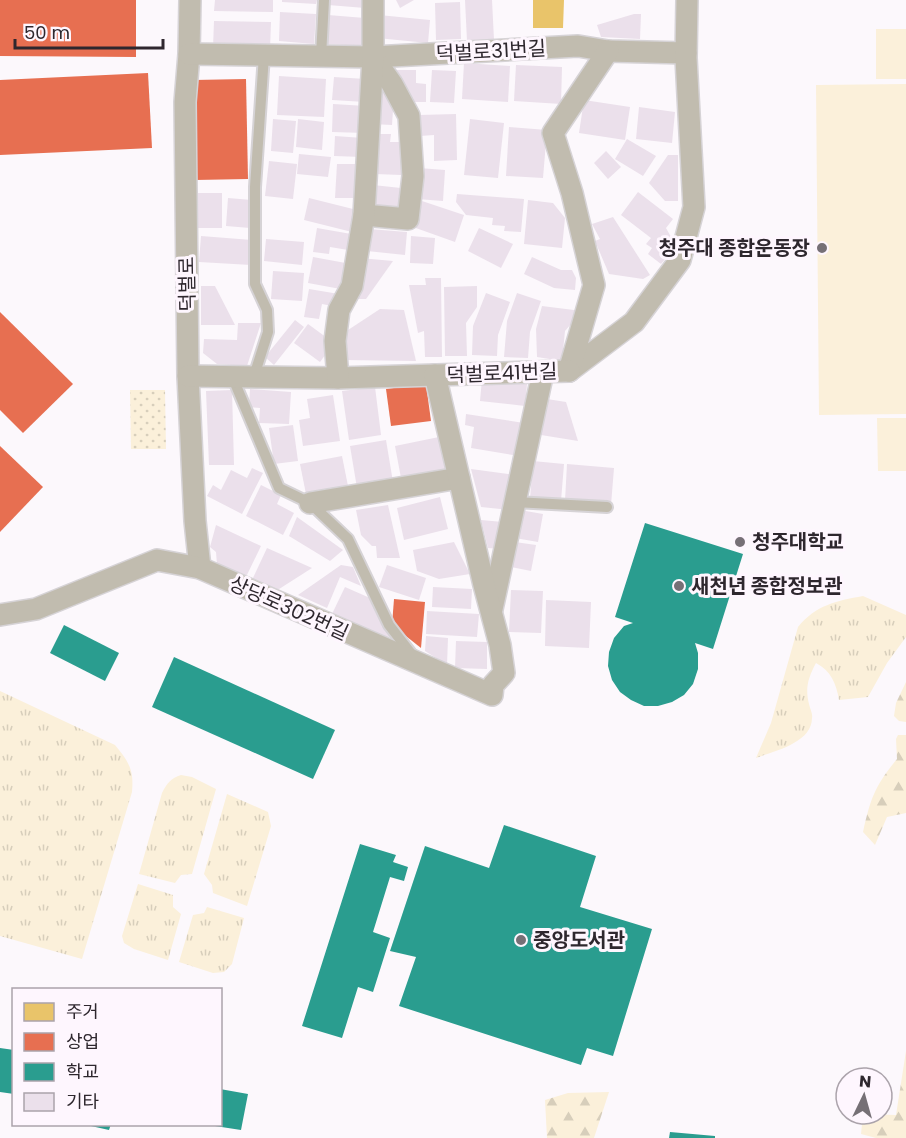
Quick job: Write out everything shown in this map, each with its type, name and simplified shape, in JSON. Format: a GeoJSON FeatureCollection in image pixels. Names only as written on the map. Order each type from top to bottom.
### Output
{"type":"FeatureCollection","features":[{"type":"Feature","properties":{"kind":"street","name":"덕벌로"},"geometry":{"type":"LineString","coordinates":[[190,0],[185,102],[188,376],[195,521],[200,568]]}},
{"type":"Feature","properties":{"kind":"street"},"geometry":{"type":"LineString","coordinates":[[338,378],[335,341],[339,310],[352,286],[364,216],[373,0]]}},
{"type":"Feature","properties":{"kind":"street"},"geometry":{"type":"LineString","coordinates":[[569,371],[634,322],[680,260],[694,207],[686,53],[687,0]]}},
{"type":"Feature","properties":{"kind":"street","name":"덕벌로31번길"},"geometry":{"type":"LineString","coordinates":[[189,54],[372,57],[578,46],[608,51],[686,53]]}},
{"type":"Feature","properties":{"kind":"street","name":"덕벌로41번길"},"geometry":{"type":"LineString","coordinates":[[188,376],[338,378],[569,371],[594,285],[572,193],[553,133],[608,51]]}},
{"type":"Feature","properties":{"kind":"street"},"geometry":{"type":"LineString","coordinates":[[364,216],[408,219],[413,176],[409,116],[392,84],[372,57]]}},
{"type":"Feature","properties":{"kind":"street","name":"상당로302번길"},"geometry":{"type":"LineString","coordinates":[[492,613],[543,372]]}},
{"type":"Feature","properties":{"kind":"street","name":"상당로302번길"},"geometry":{"type":"LineString","coordinates":[[0,615],[36,609],[157,560],[200,568],[492,695],[493,685],[504,674],[500,645],[435,375]]}},
{"type":"Feature","properties":{"kind":"street"},"geometry":{"type":"LineString","coordinates":[[310,504],[459,478]]}},
{"type":"Feature","properties":{"kind":"lane"},"geometry":{"type":"LineString","coordinates":[[321,56],[324,0]]}},
{"type":"Feature","properties":{"kind":"lane"},"geometry":{"type":"LineString","coordinates":[[254,376],[268,332],[267,310],[255,284],[256,191],[264,55]]}},
{"type":"Feature","properties":{"kind":"lane"},"geometry":{"type":"LineString","coordinates":[[232,376],[279,488],[310,504],[348,539],[389,625],[409,653],[426,667]]}},
{"type":"Feature","properties":{"kind":"lane"},"geometry":{"type":"LineString","coordinates":[[515,502],[607,507]]}},
{"type":"Feature","properties":{"kind":"green space"},"geometry":{"type":"Polygon","coordinates":[[[876,29],[906,29],[906,79],[876,79],[876,29]]]}},
{"type":"Feature","properties":{"kind":"green space"},"geometry":{"type":"Polygon","coordinates":[[[906,84],[906,414],[819,415],[816,85],[906,84]]]}},
{"type":"Feature","properties":{"kind":"green space"},"geometry":{"type":"Polygon","coordinates":[[[130,390],[165,390],[166,449],[131,449],[130,390]]]}},
{"type":"Feature","properties":{"kind":"green space"},"geometry":{"type":"Polygon","coordinates":[[[877,418],[906,418],[906,471],[878,471],[877,418]]]}},
{"type":"Feature","properties":{"kind":"green space"},"geometry":{"type":"Polygon","coordinates":[[[863,596],[906,615],[906,637],[887,663],[868,697],[839,700],[832,678],[816,663],[807,688],[812,715],[806,734],[791,745],[756,758],[771,723],[798,627],[812,614],[827,605],[863,596]]]}},
{"type":"Feature","properties":{"kind":"green space"},"geometry":{"type":"Polygon","coordinates":[[[906,682],[906,722],[899,721],[894,716],[896,703],[906,682]]]}},
{"type":"Feature","properties":{"kind":"green space"},"geometry":{"type":"Polygon","coordinates":[[[0,691],[115,745],[131,772],[132,792],[82,959],[0,936],[0,691]]]}},
{"type":"Feature","properties":{"kind":"green space"},"geometry":{"type":"Polygon","coordinates":[[[898,735],[906,735],[906,813],[887,817],[875,845],[863,832],[875,792],[897,759],[896,739],[898,735]]]}},
{"type":"Feature","properties":{"kind":"green space"},"geometry":{"type":"Polygon","coordinates":[[[181,775],[192,777],[216,789],[192,874],[181,875],[175,883],[139,874],[162,793],[170,781],[181,775]]]}},
{"type":"Feature","properties":{"kind":"green space"},"geometry":{"type":"Polygon","coordinates":[[[227,794],[268,812],[271,826],[247,906],[213,893],[212,885],[204,874],[227,794]]]}},
{"type":"Feature","properties":{"kind":"green space"},"geometry":{"type":"Polygon","coordinates":[[[138,884],[173,895],[173,907],[181,914],[168,960],[134,949],[124,943],[122,936],[138,884]]]}},
{"type":"Feature","properties":{"kind":"green space"},"geometry":{"type":"Polygon","coordinates":[[[207,907],[244,918],[232,964],[224,972],[213,973],[179,962],[193,915],[204,913],[207,907]]]}},
{"type":"Feature","properties":{"kind":"green space"},"geometry":{"type":"Polygon","coordinates":[[[906,1051],[906,1138],[876,1138],[861,1134],[862,1126],[894,1126],[894,1115],[896,1115],[906,1051]]]}},
{"type":"Feature","properties":{"kind":"green space"},"geometry":{"type":"Polygon","coordinates":[[[609,1092],[594,1138],[547,1138],[545,1100],[568,1093],[609,1092]]]}},
{"type":"Feature","properties":{"kind":"building: 주거"},"geometry":{"type":"Polygon","coordinates":[[[533,0],[564,0],[563,28],[533,28],[533,0]]]}},
{"type":"Feature","properties":{"kind":"building: 상업"},"geometry":{"type":"Polygon","coordinates":[[[0,0],[136,0],[136,57],[0,56],[0,0]]]}},
{"type":"Feature","properties":{"kind":"building: 상업"},"geometry":{"type":"Polygon","coordinates":[[[148,73],[152,148],[0,155],[0,80],[148,73]]]}},
{"type":"Feature","properties":{"kind":"building: 상업"},"geometry":{"type":"Polygon","coordinates":[[[246,79],[248,179],[195,180],[194,80],[246,79]]]}},
{"type":"Feature","properties":{"kind":"building: 상업"},"geometry":{"type":"Polygon","coordinates":[[[0,312],[73,384],[23,433],[0,410],[0,312]]]}},
{"type":"Feature","properties":{"kind":"building: 상업"},"geometry":{"type":"Polygon","coordinates":[[[426,384],[431,421],[391,426],[386,389],[426,384]]]}},
{"type":"Feature","properties":{"kind":"building: 상업"},"geometry":{"type":"Polygon","coordinates":[[[0,446],[43,487],[0,532],[0,446]]]}},
{"type":"Feature","properties":{"kind":"building: 상업"},"geometry":{"type":"Polygon","coordinates":[[[394,599],[425,602],[421,648],[392,625],[394,599]]]}},
{"type":"Feature","properties":{"kind":"building: 학교","name":"새천년 종합정보관"},"geometry":{"type":"Polygon","coordinates":[[[645,523],[743,554],[713,649],[695,643],[698,653],[698,669],[693,684],[684,695],[658,706],[644,706],[620,692],[612,680],[608,666],[609,652],[614,638],[624,626],[633,623],[615,617],[645,523]]]}},
{"type":"Feature","properties":{"kind":"building: 학교"},"geometry":{"type":"Polygon","coordinates":[[[64,625],[119,653],[105,681],[50,653],[64,625]]]}},
{"type":"Feature","properties":{"kind":"building: 학교"},"geometry":{"type":"Polygon","coordinates":[[[174,657],[335,730],[313,779],[152,707],[174,657]]]}},
{"type":"Feature","properties":{"kind":"building: 학교","name":"중앙도서관"},"geometry":{"type":"Polygon","coordinates":[[[504,825],[596,856],[580,907],[652,929],[613,1056],[587,1048],[581,1065],[399,1006],[416,957],[390,951],[425,846],[489,868],[504,825]]]}},
{"type":"Feature","properties":{"kind":"building: 학교"},"geometry":{"type":"Polygon","coordinates":[[[360,844],[396,855],[393,862],[408,867],[404,881],[390,877],[373,932],[390,938],[373,992],[358,987],[342,1038],[302,1026],[360,844]]]}},
{"type":"Feature","properties":{"kind":"building: 학교"},"geometry":{"type":"Polygon","coordinates":[[[0,1048],[12,1050],[12,1094],[0,1092],[0,1048]]]}},
{"type":"Feature","properties":{"kind":"building: 학교"},"geometry":{"type":"Polygon","coordinates":[[[222,1089],[248,1094],[241,1130],[215,1126],[222,1126],[222,1089]]]}},
{"type":"Feature","properties":{"kind":"building: 학교"},"geometry":{"type":"Polygon","coordinates":[[[91,1126],[110,1126],[109,1130],[91,1126]]]}},
{"type":"Feature","properties":{"kind":"building: 학교"},"geometry":{"type":"Polygon","coordinates":[[[670,1132],[715,1136],[715,1138],[669,1138],[670,1132]]]}},
{"type":"Feature","properties":{"kind":"building: 기타"},"geometry":{"type":"Polygon","coordinates":[[[215,0],[273,0],[273,12],[214,11],[215,0]]]}},
{"type":"Feature","properties":{"kind":"building: 기타"},"geometry":{"type":"Polygon","coordinates":[[[282,0],[317,0],[316,4],[282,2],[282,0]]]}},
{"type":"Feature","properties":{"kind":"building: 기타"},"geometry":{"type":"Polygon","coordinates":[[[329,0],[366,0],[365,8],[328,5],[329,0]]]}},
{"type":"Feature","properties":{"kind":"building: 기타"},"geometry":{"type":"Polygon","coordinates":[[[396,0],[414,0],[400,8],[396,0]]]}},
{"type":"Feature","properties":{"kind":"building: 기타"},"geometry":{"type":"Polygon","coordinates":[[[465,0],[492,0],[494,40],[467,41],[465,0]]]}},
{"type":"Feature","properties":{"kind":"building: 기타"},"geometry":{"type":"Polygon","coordinates":[[[460,2],[461,39],[436,40],[435,3],[460,2]]]}},
{"type":"Feature","properties":{"kind":"building: 기타"},"geometry":{"type":"Polygon","coordinates":[[[280,12],[316,14],[314,44],[279,41],[280,12]]]}},
{"type":"Feature","properties":{"kind":"building: 기타"},"geometry":{"type":"Polygon","coordinates":[[[641,14],[640,39],[601,37],[597,25],[641,14]]]}},
{"type":"Feature","properties":{"kind":"building: 기타"},"geometry":{"type":"Polygon","coordinates":[[[328,15],[365,18],[364,46],[326,44],[328,15]]]}},
{"type":"Feature","properties":{"kind":"building: 기타"},"geometry":{"type":"Polygon","coordinates":[[[379,15],[430,20],[428,43],[377,38],[379,15]]]}},
{"type":"Feature","properties":{"kind":"building: 기타"},"geometry":{"type":"Polygon","coordinates":[[[214,21],[271,22],[270,49],[213,48],[214,21]]]}},
{"type":"Feature","properties":{"kind":"building: 기타"},"geometry":{"type":"Polygon","coordinates":[[[464,63],[510,66],[508,102],[462,99],[464,63]]]}},
{"type":"Feature","properties":{"kind":"building: 기타"},"geometry":{"type":"Polygon","coordinates":[[[516,65],[562,67],[561,104],[514,101],[516,65]]]}},
{"type":"Feature","properties":{"kind":"building: 기타"},"geometry":{"type":"Polygon","coordinates":[[[392,70],[416,70],[416,83],[426,84],[426,102],[406,102],[392,70]]]}},
{"type":"Feature","properties":{"kind":"building: 기타"},"geometry":{"type":"Polygon","coordinates":[[[432,70],[456,71],[454,103],[430,102],[432,70]]]}},
{"type":"Feature","properties":{"kind":"building: 기타"},"geometry":{"type":"Polygon","coordinates":[[[279,76],[326,79],[324,117],[277,115],[279,76]]]}},
{"type":"Feature","properties":{"kind":"building: 기타"},"geometry":{"type":"Polygon","coordinates":[[[334,77],[366,79],[365,102],[332,100],[334,77]]]}},
{"type":"Feature","properties":{"kind":"building: 기타"},"geometry":{"type":"Polygon","coordinates":[[[374,85],[387,86],[394,95],[392,125],[372,124],[374,85]]]}},
{"type":"Feature","properties":{"kind":"building: 기타"},"geometry":{"type":"Polygon","coordinates":[[[584,100],[630,107],[625,140],[579,133],[584,100]]]}},
{"type":"Feature","properties":{"kind":"building: 기타"},"geometry":{"type":"Polygon","coordinates":[[[333,104],[366,106],[365,133],[332,132],[333,104]]]}},
{"type":"Feature","properties":{"kind":"building: 기타"},"geometry":{"type":"Polygon","coordinates":[[[639,107],[675,112],[672,143],[636,139],[639,107]]]}},
{"type":"Feature","properties":{"kind":"building: 기타"},"geometry":{"type":"Polygon","coordinates":[[[456,114],[457,160],[434,161],[434,135],[420,136],[419,115],[456,114]]]}},
{"type":"Feature","properties":{"kind":"building: 기타"},"geometry":{"type":"Polygon","coordinates":[[[273,119],[296,121],[293,153],[271,151],[273,119]]]}},
{"type":"Feature","properties":{"kind":"building: 기타"},"geometry":{"type":"Polygon","coordinates":[[[298,119],[324,122],[322,150],[296,147],[298,119]]]}},
{"type":"Feature","properties":{"kind":"building: 기타"},"geometry":{"type":"Polygon","coordinates":[[[470,119],[504,123],[498,178],[464,175],[470,119]]]}},
{"type":"Feature","properties":{"kind":"building: 기타"},"geometry":{"type":"Polygon","coordinates":[[[509,127],[547,130],[543,178],[506,176],[509,127]]]}},
{"type":"Feature","properties":{"kind":"building: 기타"},"geometry":{"type":"Polygon","coordinates":[[[377,134],[391,134],[390,142],[402,142],[401,175],[375,174],[377,134]]]}},
{"type":"Feature","properties":{"kind":"building: 기타"},"geometry":{"type":"Polygon","coordinates":[[[335,136],[363,138],[362,157],[334,156],[335,136]]]}},
{"type":"Feature","properties":{"kind":"building: 기타"},"geometry":{"type":"Polygon","coordinates":[[[627,139],[656,156],[643,176],[615,159],[627,139]]]}},
{"type":"Feature","properties":{"kind":"building: 기타"},"geometry":{"type":"Polygon","coordinates":[[[606,151],[621,167],[608,179],[594,163],[606,151]]]}},
{"type":"Feature","properties":{"kind":"building: 기타"},"geometry":{"type":"Polygon","coordinates":[[[299,154],[331,157],[328,177],[297,174],[299,154]]]}},
{"type":"Feature","properties":{"kind":"building: 기타"},"geometry":{"type":"Polygon","coordinates":[[[668,155],[678,155],[678,201],[665,201],[649,183],[668,155]]]}},
{"type":"Feature","properties":{"kind":"building: 기타"},"geometry":{"type":"Polygon","coordinates":[[[269,161],[297,164],[293,199],[265,196],[269,161]]]}},
{"type":"Feature","properties":{"kind":"building: 기타"},"geometry":{"type":"Polygon","coordinates":[[[337,164],[359,164],[358,198],[335,198],[337,164]]]}},
{"type":"Feature","properties":{"kind":"building: 기타"},"geometry":{"type":"Polygon","coordinates":[[[419,168],[445,170],[443,201],[417,199],[419,168]]]}},
{"type":"Feature","properties":{"kind":"building: 기타"},"geometry":{"type":"Polygon","coordinates":[[[373,185],[401,188],[399,210],[371,208],[373,185]]]}},
{"type":"Feature","properties":{"kind":"building: 기타"},"geometry":{"type":"Polygon","coordinates":[[[638,192],[673,219],[666,228],[671,237],[671,252],[661,264],[648,254],[652,248],[646,244],[651,238],[621,215],[638,192]]]}},
{"type":"Feature","properties":{"kind":"building: 기타"},"geometry":{"type":"Polygon","coordinates":[[[197,193],[222,193],[222,228],[197,228],[197,193]]]}},
{"type":"Feature","properties":{"kind":"building: 기타"},"geometry":{"type":"Polygon","coordinates":[[[457,194],[524,199],[521,232],[504,231],[505,226],[492,225],[493,218],[466,215],[456,202],[457,194]]]}},
{"type":"Feature","properties":{"kind":"building: 기타"},"geometry":{"type":"Polygon","coordinates":[[[228,198],[252,200],[250,228],[226,226],[228,198]]]}},
{"type":"Feature","properties":{"kind":"building: 기타"},"geometry":{"type":"Polygon","coordinates":[[[309,198],[357,210],[352,232],[304,220],[309,198]]]}},
{"type":"Feature","properties":{"kind":"building: 기타"},"geometry":{"type":"Polygon","coordinates":[[[528,200],[553,203],[565,218],[562,248],[524,244],[528,200]]]}},
{"type":"Feature","properties":{"kind":"building: 기타"},"geometry":{"type":"Polygon","coordinates":[[[422,201],[464,215],[455,242],[413,227],[422,201]]]}},
{"type":"Feature","properties":{"kind":"building: 기타"},"geometry":{"type":"Polygon","coordinates":[[[613,217],[650,275],[643,279],[609,274],[595,241],[600,239],[592,224],[613,217]]]}},
{"type":"Feature","properties":{"kind":"building: 기타"},"geometry":{"type":"Polygon","coordinates":[[[317,228],[357,235],[354,251],[330,247],[329,254],[313,252],[317,228]]]}},
{"type":"Feature","properties":{"kind":"building: 기타"},"geometry":{"type":"Polygon","coordinates":[[[479,228],[513,244],[501,268],[468,251],[479,228]]]}},
{"type":"Feature","properties":{"kind":"building: 기타"},"geometry":{"type":"Polygon","coordinates":[[[369,229],[407,232],[405,255],[367,251],[369,229]]]}},
{"type":"Feature","properties":{"kind":"building: 기타"},"geometry":{"type":"Polygon","coordinates":[[[201,236],[252,240],[251,265],[199,262],[201,236]]]}},
{"type":"Feature","properties":{"kind":"building: 기타"},"geometry":{"type":"Polygon","coordinates":[[[411,236],[435,238],[433,264],[410,263],[411,236]]]}},
{"type":"Feature","properties":{"kind":"building: 기타"},"geometry":{"type":"Polygon","coordinates":[[[266,239],[304,242],[302,265],[264,261],[266,239]]]}},
{"type":"Feature","properties":{"kind":"building: 기타"},"geometry":{"type":"Polygon","coordinates":[[[313,257],[351,264],[346,290],[308,283],[313,257]]]}},
{"type":"Feature","properties":{"kind":"building: 기타"},"geometry":{"type":"Polygon","coordinates":[[[532,257],[561,270],[572,270],[576,278],[575,290],[554,288],[524,274],[532,257]]]}},
{"type":"Feature","properties":{"kind":"building: 기타"},"geometry":{"type":"Polygon","coordinates":[[[360,258],[393,261],[366,299],[357,299],[360,258]]]}},
{"type":"Feature","properties":{"kind":"building: 기타"},"geometry":{"type":"Polygon","coordinates":[[[273,271],[304,273],[302,301],[271,299],[273,271]]]}},
{"type":"Feature","properties":{"kind":"building: 기타"},"geometry":{"type":"Polygon","coordinates":[[[425,278],[441,278],[442,357],[425,357],[424,331],[418,333],[409,285],[426,285],[425,278]]]}},
{"type":"Feature","properties":{"kind":"building: 기타"},"geometry":{"type":"Polygon","coordinates":[[[201,286],[215,286],[235,325],[201,325],[201,286]]]}},
{"type":"Feature","properties":{"kind":"building: 기타"},"geometry":{"type":"Polygon","coordinates":[[[477,286],[477,307],[466,323],[467,356],[445,356],[444,287],[477,286]]]}},
{"type":"Feature","properties":{"kind":"building: 기타"},"geometry":{"type":"Polygon","coordinates":[[[309,289],[339,294],[337,307],[322,304],[319,319],[304,317],[309,289]]]}},
{"type":"Feature","properties":{"kind":"building: 기타"},"geometry":{"type":"Polygon","coordinates":[[[486,293],[510,302],[498,335],[497,356],[472,355],[473,326],[486,293]]]}},
{"type":"Feature","properties":{"kind":"building: 기타"},"geometry":{"type":"Polygon","coordinates":[[[517,293],[541,301],[530,332],[528,358],[504,357],[507,321],[517,293]]]}},
{"type":"Feature","properties":{"kind":"building: 기타"},"geometry":{"type":"Polygon","coordinates":[[[542,306],[582,311],[565,331],[562,361],[537,357],[536,329],[542,306]]]}},
{"type":"Feature","properties":{"kind":"building: 기타"},"geometry":{"type":"Polygon","coordinates":[[[380,309],[404,310],[416,361],[344,360],[345,332],[380,309]]]}},
{"type":"Feature","properties":{"kind":"building: 기타"},"geometry":{"type":"Polygon","coordinates":[[[295,320],[304,327],[274,365],[265,357],[295,320]]]}},
{"type":"Feature","properties":{"kind":"building: 기타"},"geometry":{"type":"Polygon","coordinates":[[[238,323],[261,323],[247,366],[217,364],[203,353],[204,339],[237,340],[238,323]]]}},
{"type":"Feature","properties":{"kind":"building: 기타"},"geometry":{"type":"Polygon","coordinates":[[[308,324],[334,343],[320,362],[294,343],[308,324]]]}},
{"type":"Feature","properties":{"kind":"building: 기타"},"geometry":{"type":"Polygon","coordinates":[[[482,379],[527,384],[525,406],[480,401],[482,379]]]}},
{"type":"Feature","properties":{"kind":"building: 기타"},"geometry":{"type":"Polygon","coordinates":[[[375,387],[381,435],[349,440],[342,391],[375,387]]]}},
{"type":"Feature","properties":{"kind":"building: 기타"},"geometry":{"type":"Polygon","coordinates":[[[250,389],[291,392],[289,424],[259,423],[260,408],[249,407],[250,389]]]}},
{"type":"Feature","properties":{"kind":"building: 기타"},"geometry":{"type":"Polygon","coordinates":[[[232,390],[234,465],[209,465],[206,391],[232,390]]]}},
{"type":"Feature","properties":{"kind":"building: 기타"},"geometry":{"type":"Polygon","coordinates":[[[333,395],[340,441],[303,446],[299,420],[310,418],[307,399],[333,395]]]}},
{"type":"Feature","properties":{"kind":"building: 기타"},"geometry":{"type":"Polygon","coordinates":[[[547,399],[566,402],[578,441],[541,435],[547,399]]]}},
{"type":"Feature","properties":{"kind":"building: 기타"},"geometry":{"type":"Polygon","coordinates":[[[466,414],[524,423],[519,456],[471,448],[474,427],[465,425],[466,414]]]}},
{"type":"Feature","properties":{"kind":"building: 기타"},"geometry":{"type":"Polygon","coordinates":[[[293,425],[298,461],[274,464],[269,428],[293,425]]]}},
{"type":"Feature","properties":{"kind":"building: 기타"},"geometry":{"type":"Polygon","coordinates":[[[439,437],[446,469],[401,478],[395,446],[439,437]]]}},
{"type":"Feature","properties":{"kind":"building: 기타"},"geometry":{"type":"Polygon","coordinates":[[[386,440],[393,482],[357,488],[350,446],[386,440]]]}},
{"type":"Feature","properties":{"kind":"building: 기타"},"geometry":{"type":"Polygon","coordinates":[[[342,456],[349,491],[307,499],[300,464],[342,456]]]}},
{"type":"Feature","properties":{"kind":"building: 기타"},"geometry":{"type":"Polygon","coordinates":[[[533,461],[564,464],[561,501],[530,499],[533,461]]]}},
{"type":"Feature","properties":{"kind":"building: 기타"},"geometry":{"type":"Polygon","coordinates":[[[567,464],[614,468],[611,505],[565,501],[567,464]]]}},
{"type":"Feature","properties":{"kind":"building: 기타"},"geometry":{"type":"Polygon","coordinates":[[[252,468],[263,473],[242,514],[207,496],[213,485],[221,490],[231,470],[247,478],[252,468]]]}},
{"type":"Feature","properties":{"kind":"building: 기타"},"geometry":{"type":"Polygon","coordinates":[[[471,469],[516,475],[510,510],[481,507],[471,469]]]}},
{"type":"Feature","properties":{"kind":"building: 기타"},"geometry":{"type":"Polygon","coordinates":[[[261,485],[281,495],[277,504],[294,513],[283,535],[246,516],[261,485]]]}},
{"type":"Feature","properties":{"kind":"building: 기타"},"geometry":{"type":"Polygon","coordinates":[[[440,497],[448,529],[404,540],[397,508],[440,497]]]}},
{"type":"Feature","properties":{"kind":"building: 기타"},"geometry":{"type":"Polygon","coordinates":[[[388,505],[400,558],[377,558],[376,546],[372,546],[361,535],[356,510],[388,505]]]}},
{"type":"Feature","properties":{"kind":"building: 기타"},"geometry":{"type":"Polygon","coordinates":[[[520,510],[543,514],[538,542],[515,538],[520,510]]]}},
{"type":"Feature","properties":{"kind":"building: 기타"},"geometry":{"type":"Polygon","coordinates":[[[297,517],[343,550],[330,561],[289,536],[297,517]]]}},
{"type":"Feature","properties":{"kind":"building: 기타"},"geometry":{"type":"Polygon","coordinates":[[[481,520],[503,522],[500,549],[488,548],[481,520]]]}},
{"type":"Feature","properties":{"kind":"building: 기타"},"geometry":{"type":"Polygon","coordinates":[[[216,525],[261,546],[246,577],[217,565],[216,552],[210,547],[216,525]]]}},
{"type":"Feature","properties":{"kind":"building: 기타"},"geometry":{"type":"Polygon","coordinates":[[[454,542],[470,574],[439,579],[417,571],[413,550],[454,542]]]}},
{"type":"Feature","properties":{"kind":"building: 기타"},"geometry":{"type":"Polygon","coordinates":[[[515,542],[536,545],[531,571],[511,567],[515,542]]]}},
{"type":"Feature","properties":{"kind":"building: 기타"},"geometry":{"type":"Polygon","coordinates":[[[267,548],[312,568],[276,591],[252,580],[267,548]]]}},
{"type":"Feature","properties":{"kind":"building: 기타"},"geometry":{"type":"Polygon","coordinates":[[[341,565],[353,567],[361,586],[340,577],[327,608],[298,595],[341,565]]]}},
{"type":"Feature","properties":{"kind":"building: 기타"},"geometry":{"type":"Polygon","coordinates":[[[387,565],[426,578],[419,600],[379,587],[387,565]]]}},
{"type":"Feature","properties":{"kind":"building: 기타"},"geometry":{"type":"Polygon","coordinates":[[[345,587],[370,598],[391,635],[388,640],[332,614],[345,587]]]}},
{"type":"Feature","properties":{"kind":"building: 기타"},"geometry":{"type":"Polygon","coordinates":[[[433,587],[472,589],[471,609],[432,607],[433,587]]]}},
{"type":"Feature","properties":{"kind":"building: 기타"},"geometry":{"type":"Polygon","coordinates":[[[511,590],[543,591],[541,633],[509,632],[511,590]]]}},
{"type":"Feature","properties":{"kind":"building: 기타"},"geometry":{"type":"Polygon","coordinates":[[[546,600],[591,602],[589,648],[545,646],[546,600]]]}},
{"type":"Feature","properties":{"kind":"building: 기타"},"geometry":{"type":"Polygon","coordinates":[[[427,611],[479,614],[477,637],[426,634],[427,611]]]}},
{"type":"Feature","properties":{"kind":"building: 기타"},"geometry":{"type":"Polygon","coordinates":[[[426,636],[448,638],[447,665],[425,651],[426,636]]]}},
{"type":"Feature","properties":{"kind":"building: 기타"},"geometry":{"type":"Polygon","coordinates":[[[456,641],[487,642],[487,669],[455,668],[456,641]]]}},
{"type":"Feature","properties":{"kind":"place","name":"청주대 종합운동장"},"geometry":{"type":"Point","coordinates":[822,248]}},
{"type":"Feature","properties":{"kind":"place","name":"청주대학교"},"geometry":{"type":"Point","coordinates":[740,542]}},
{"type":"Feature","properties":{"kind":"place","name":"새천년 종합정보관"},"geometry":{"type":"Point","coordinates":[679,586]}},
{"type":"Feature","properties":{"kind":"place","name":"중앙도서관"},"geometry":{"type":"Point","coordinates":[521,940]}}]}
